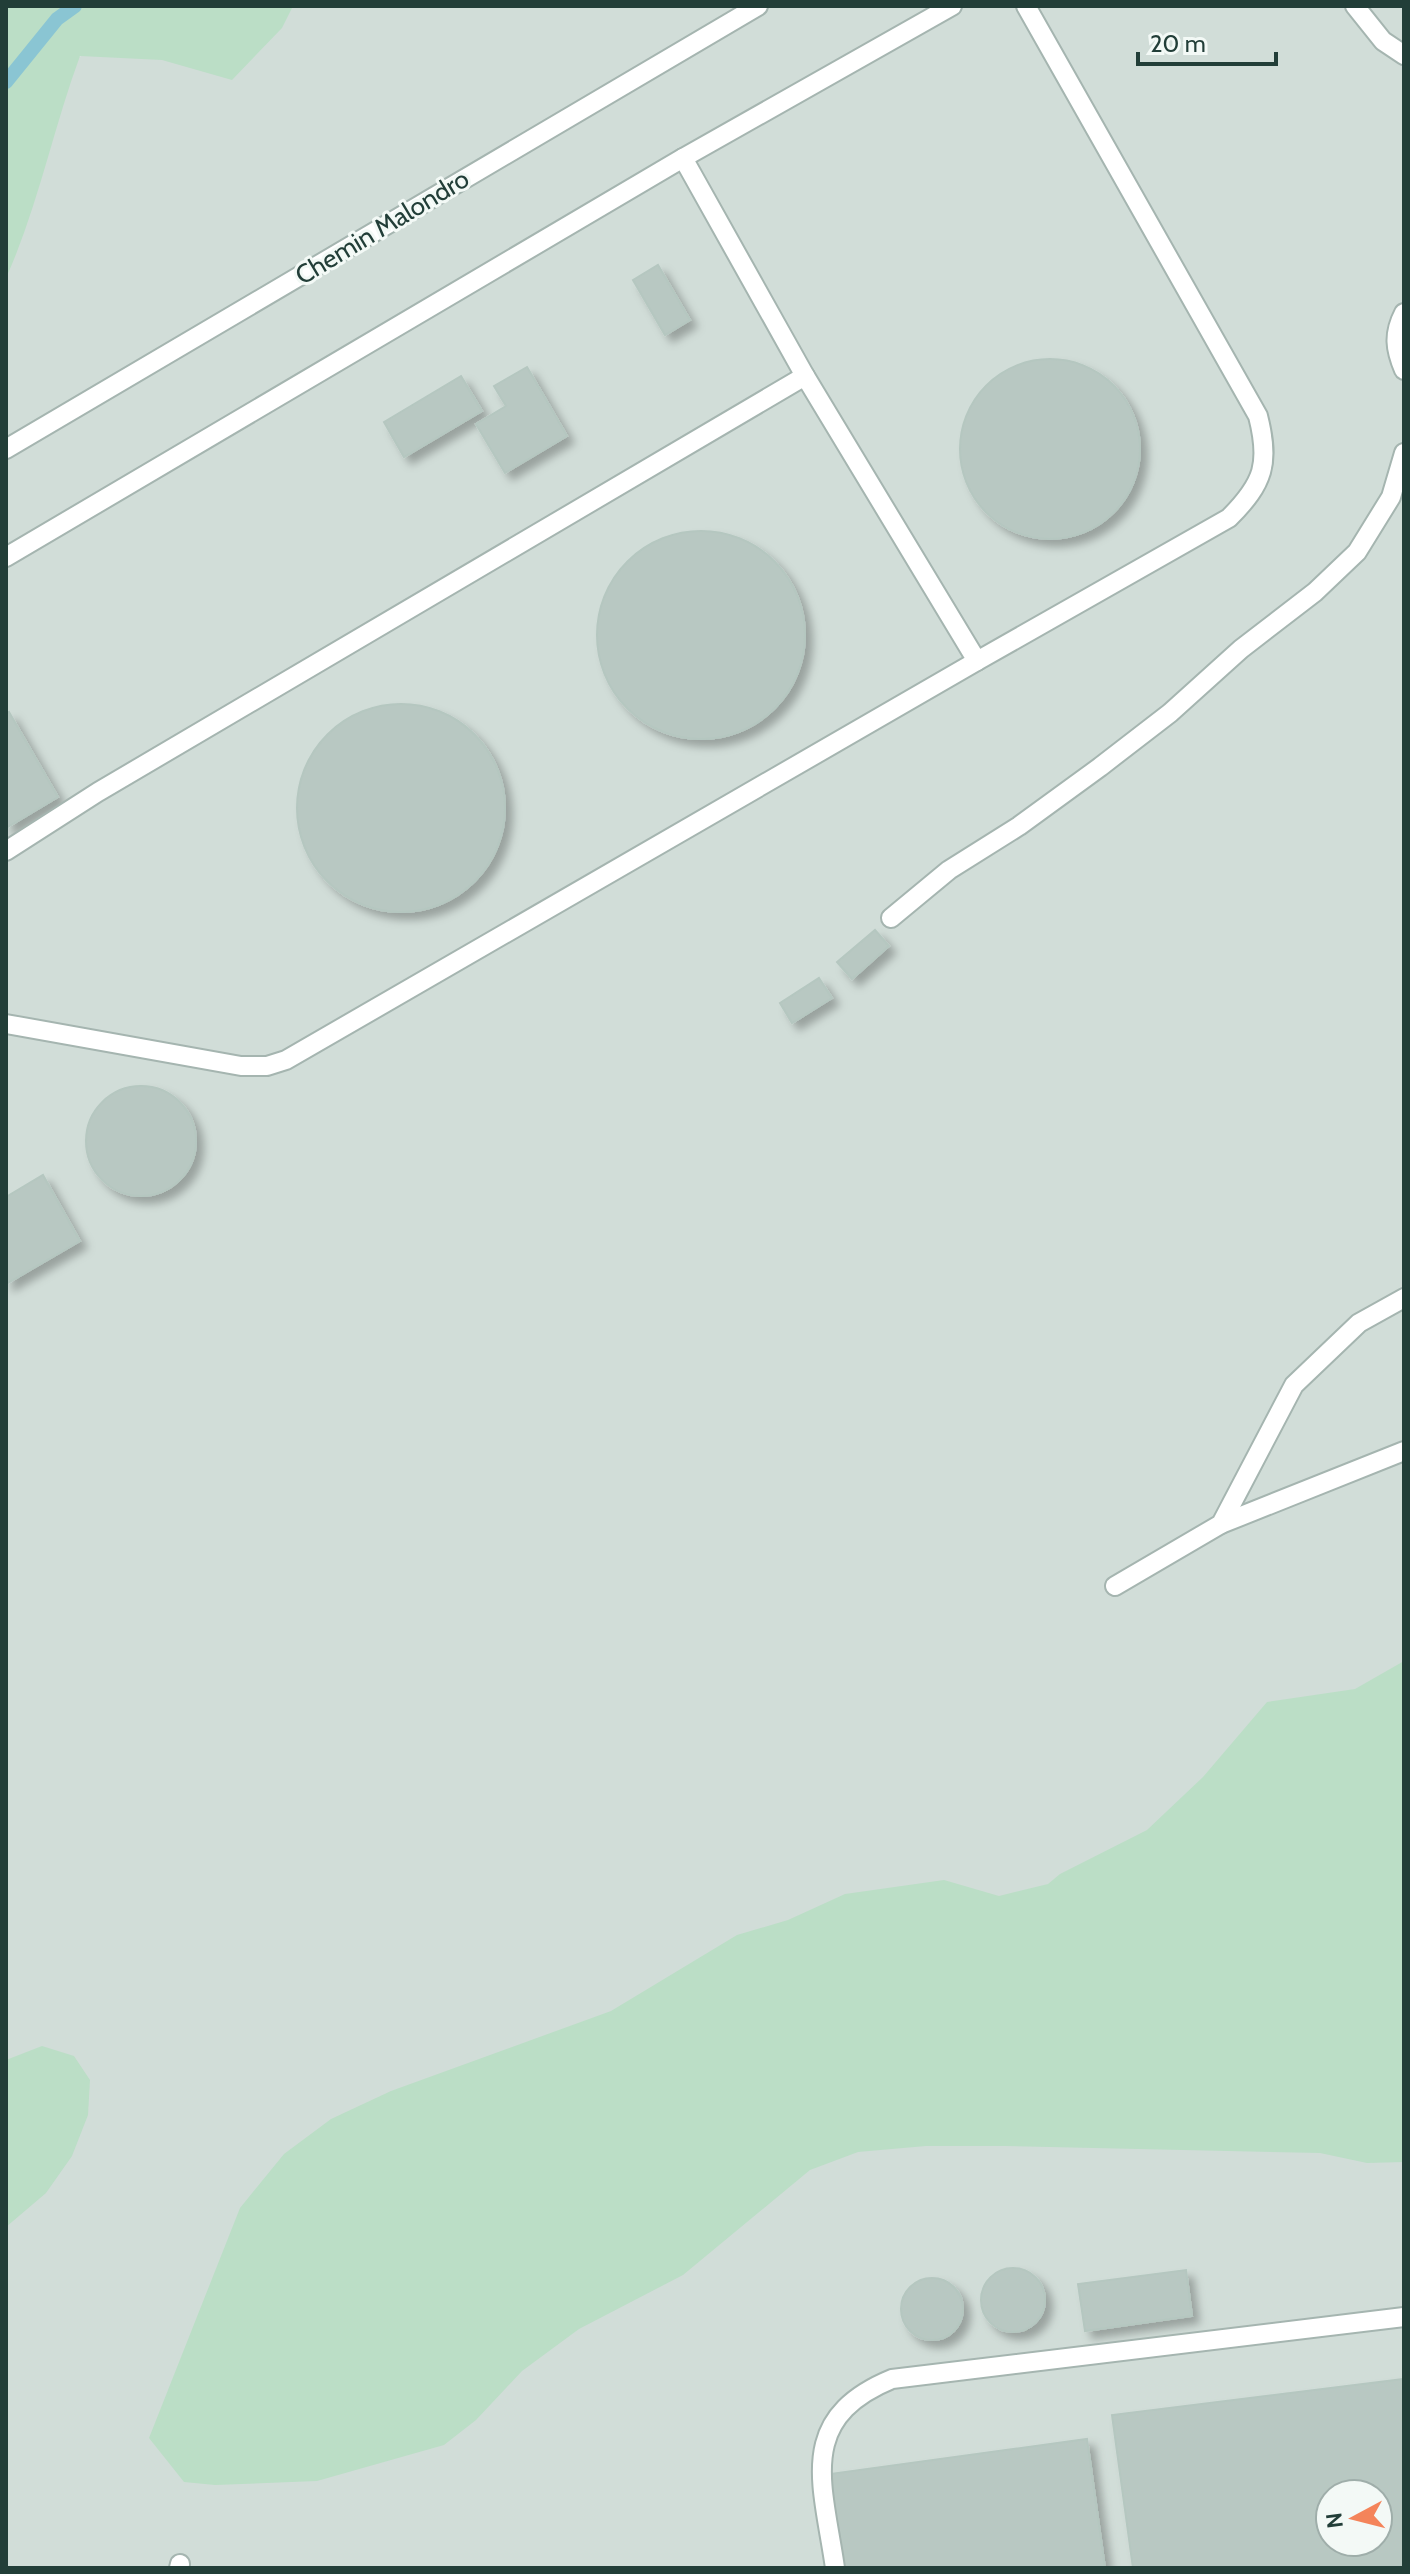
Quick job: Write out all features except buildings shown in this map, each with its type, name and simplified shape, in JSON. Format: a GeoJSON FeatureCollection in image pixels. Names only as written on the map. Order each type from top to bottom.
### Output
{"type":"FeatureCollection","features":[{"type":"Feature","properties":{"kind":"lane","name":"Chemin Malondro"},"geometry":{"type":"LineString","coordinates":[[6,449],[758,6]]}},
{"type":"Feature","properties":{"kind":"lane"},"geometry":{"type":"LineString","coordinates":[[6,557],[683,158],[952,6]]}},
{"type":"Feature","properties":{"kind":"lane"},"geometry":{"type":"LineString","coordinates":[[6,1024],[241,1066],[267,1066],[286,1060],[1229,518],[1246,502],[1259,482],[1265,462],[1258,416],[1026,6]]}},
{"type":"Feature","properties":{"kind":"lane"},"geometry":{"type":"LineString","coordinates":[[1355,6],[1383,41],[1404,55]]}},
{"type":"Feature","properties":{"kind":"lane"},"geometry":{"type":"LineString","coordinates":[[683,158],[805,376],[977,661]]}},
{"type":"Feature","properties":{"kind":"lane"},"geometry":{"type":"LineString","coordinates":[[1404,313],[1398,325],[1395,349],[1404,370]]}},
{"type":"Feature","properties":{"kind":"lane"},"geometry":{"type":"LineString","coordinates":[[6,851],[98,792],[805,376]]}},
{"type":"Feature","properties":{"kind":"lane"},"geometry":{"type":"LineString","coordinates":[[891,918],[949,870],[1019,826],[1100,767],[1170,713],[1241,649],[1315,592],[1357,552],[1391,497],[1404,453]]}},
{"type":"Feature","properties":{"kind":"lane"},"geometry":{"type":"LineString","coordinates":[[1221,1524],[1294,1385],[1359,1323],[1404,1298]]}},
{"type":"Feature","properties":{"kind":"lane"},"geometry":{"type":"LineString","coordinates":[[1115,1586],[1221,1524],[1404,1451]]}},
{"type":"Feature","properties":{"kind":"lane"},"geometry":{"type":"LineString","coordinates":[[835,2568],[821,2455],[827,2434],[841,2411],[866,2390],[892,2379],[1404,2317]]}},
{"type":"Feature","properties":{"kind":"shaded area"},"geometry":{"type":"Polygon","coordinates":[[[159,6],[1404,6],[1404,2568],[6,2568],[6,104],[159,6]]]}},
{"type":"Feature","properties":{"kind":"green space"},"geometry":{"type":"Polygon","coordinates":[[[6,6],[293,6],[282,28],[232,80],[162,60],[80,56],[27,224],[6,278],[6,6]]]}},
{"type":"Feature","properties":{"kind":"green space"},"geometry":{"type":"Polygon","coordinates":[[[1404,1661],[1404,2162],[1367,2163],[1320,2153],[1005,2146],[926,2146],[858,2152],[810,2170],[683,2275],[579,2329],[522,2371],[476,2420],[444,2445],[317,2481],[215,2485],[184,2482],[149,2438],[240,2208],[284,2154],[331,2119],[391,2091],[611,2011],[737,1935],[788,1920],[845,1894],[944,1880],[999,1896],[1048,1884],[1060,1874],[1147,1830],[1203,1777],[1267,1702],[1355,1689],[1404,1661]]]}},
{"type":"Feature","properties":{"kind":"green space"},"geometry":{"type":"Polygon","coordinates":[[[42,2046],[74,2056],[90,2080],[88,2115],[72,2156],[46,2193],[6,2227],[6,2060],[42,2046]]]}},
{"type":"Feature","properties":{"kind":"waterway"},"geometry":{"type":"LineString","coordinates":[[6,82],[57,19],[75,6]]}}]}
